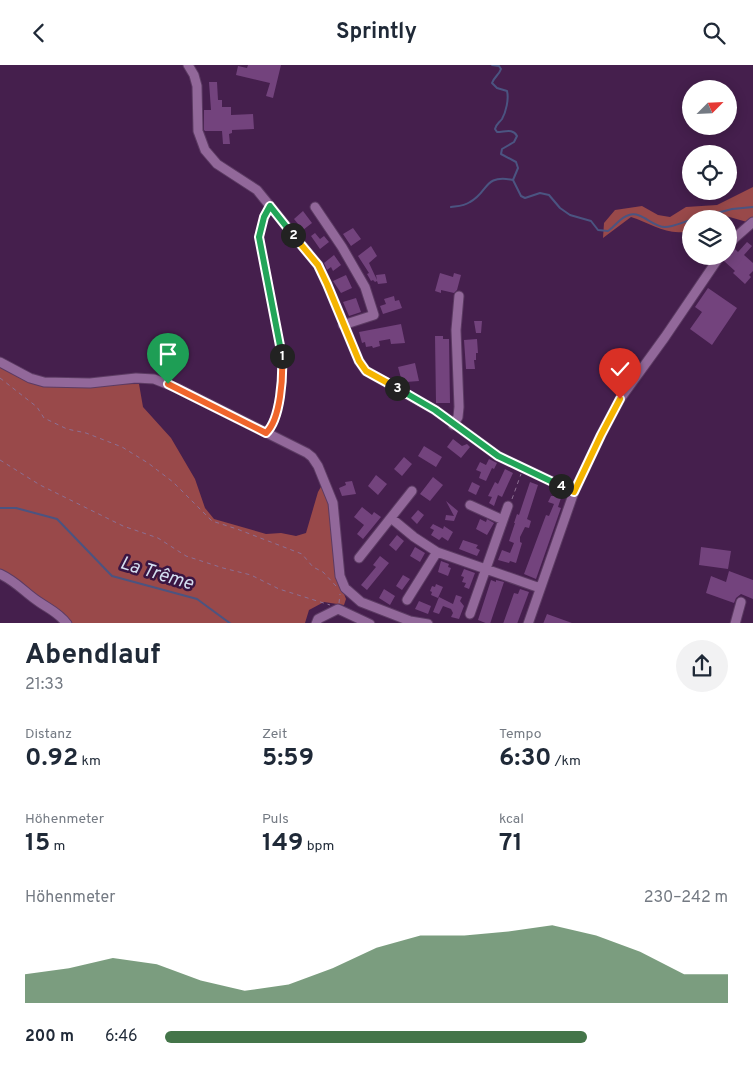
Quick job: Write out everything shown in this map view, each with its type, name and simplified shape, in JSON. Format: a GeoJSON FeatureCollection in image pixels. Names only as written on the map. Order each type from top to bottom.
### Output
{"type":"FeatureCollection","features":[{"type":"Feature","properties":{"kind":"street"},"geometry":{"type":"LineString","coordinates":[[188,65],[194,75],[197,86],[198,131],[205,150],[217,164],[257,191],[318,265],[359,361],[366,371],[435,410],[498,456],[574,492]]}},
{"type":"Feature","properties":{"kind":"street"},"geometry":{"type":"LineString","coordinates":[[315,207],[366,287],[374,315],[343,325]]}},
{"type":"Feature","properties":{"kind":"street"},"geometry":{"type":"LineString","coordinates":[[737,236],[753,222]]}},
{"type":"Feature","properties":{"kind":"street"},"geometry":{"type":"LineString","coordinates":[[528,623],[574,492],[601,435],[620,399],[714,265]]}},
{"type":"Feature","properties":{"kind":"street"},"geometry":{"type":"LineString","coordinates":[[453,425],[458,417],[460,407],[456,330],[459,296]]}},
{"type":"Feature","properties":{"kind":"street"},"geometry":{"type":"LineString","coordinates":[[0,362],[30,378],[44,382],[82,383],[136,378],[154,379],[177,388],[307,453],[318,466],[333,503],[340,576],[345,588],[361,602],[410,621],[428,623]]}},
{"type":"Feature","properties":{"kind":"street"},"geometry":{"type":"LineString","coordinates":[[359,558],[412,491]]}},
{"type":"Feature","properties":{"kind":"street"},"geometry":{"type":"LineString","coordinates":[[470,505],[503,520]]}},
{"type":"Feature","properties":{"kind":"street"},"geometry":{"type":"LineString","coordinates":[[470,614],[508,506]]}},
{"type":"Feature","properties":{"kind":"street"},"geometry":{"type":"LineString","coordinates":[[390,518],[437,552],[540,588]]}},
{"type":"Feature","properties":{"kind":"street"},"geometry":{"type":"LineString","coordinates":[[407,600],[437,552]]}},
{"type":"Feature","properties":{"kind":"street"},"geometry":{"type":"LineString","coordinates":[[0,574],[16,583],[39,603],[62,617],[67,623]]}},
{"type":"Feature","properties":{"kind":"street"},"geometry":{"type":"LineString","coordinates":[[735,623],[741,602]]}},
{"type":"Feature","properties":{"kind":"street"},"geometry":{"type":"LineString","coordinates":[[316,623],[318,619],[338,609],[370,623]]}},
{"type":"Feature","properties":{"kind":"path"},"geometry":{"type":"LineString","coordinates":[[266,433],[271,429],[276,415],[282,367],[259,237],[264,217],[270,206]]}},
{"type":"Feature","properties":{"kind":"path"},"geometry":{"type":"LineString","coordinates":[[0,378],[38,407],[44,418],[67,429],[86,433],[122,447],[148,463],[173,483],[212,521],[302,554],[313,567],[323,572],[336,587]]}},
{"type":"Feature","properties":{"kind":"path"},"geometry":{"type":"LineString","coordinates":[[0,461],[40,485],[123,526],[158,538],[186,556],[251,575],[279,589],[338,609],[339,591]]}},
{"type":"Feature","properties":{"kind":"path"},"geometry":{"type":"LineString","coordinates":[[508,506],[524,468]]}},
{"type":"Feature","properties":{"kind":"shaded area"},"geometry":{"type":"Polygon","coordinates":[[[753,187],[753,218],[747,222],[737,219],[737,210],[682,210],[682,232],[661,229],[631,217],[603,238],[604,223],[615,210],[642,206],[658,215],[670,217],[686,207],[717,205],[727,200],[737,200],[737,195],[753,187]]]}},
{"type":"Feature","properties":{"kind":"shaded area"},"geometry":{"type":"Polygon","coordinates":[[[0,364],[49,385],[139,384],[143,407],[171,438],[195,479],[205,508],[214,519],[266,534],[281,533],[296,536],[306,533],[318,492],[322,485],[330,507],[336,573],[346,599],[344,605],[324,602],[309,610],[305,623],[71,623],[63,613],[0,571],[0,364]]]}},
{"type":"Feature","properties":{"kind":"building"},"geometry":{"type":"Polygon","coordinates":[[[248,65],[281,65],[273,98],[266,96],[270,83],[236,75],[238,66],[247,68],[248,65]]]}},
{"type":"Feature","properties":{"kind":"building"},"geometry":{"type":"Polygon","coordinates":[[[209,82],[217,82],[218,100],[222,100],[222,107],[231,107],[231,115],[253,114],[254,129],[232,130],[232,133],[229,134],[230,144],[223,144],[222,131],[204,130],[204,110],[211,110],[209,82]]]}},
{"type":"Feature","properties":{"kind":"building"},"geometry":{"type":"Polygon","coordinates":[[[303,211],[312,223],[303,230],[294,219],[303,211]]]}},
{"type":"Feature","properties":{"kind":"building"},"geometry":{"type":"Polygon","coordinates":[[[353,228],[361,239],[351,246],[343,234],[353,228]]]}},
{"type":"Feature","properties":{"kind":"building"},"geometry":{"type":"Polygon","coordinates":[[[315,233],[320,239],[324,236],[329,242],[320,249],[311,236],[315,233]]]}},
{"type":"Feature","properties":{"kind":"building"},"geometry":{"type":"Polygon","coordinates":[[[747,242],[752,246],[744,255],[753,263],[753,271],[749,275],[751,277],[745,284],[733,273],[735,271],[728,265],[737,265],[738,252],[747,242]]]}},
{"type":"Feature","properties":{"kind":"building"},"geometry":{"type":"Polygon","coordinates":[[[371,246],[377,256],[369,263],[377,280],[376,275],[385,274],[387,283],[378,284],[377,281],[371,281],[367,274],[369,273],[358,256],[371,246]]]}},
{"type":"Feature","properties":{"kind":"building"},"geometry":{"type":"Polygon","coordinates":[[[334,255],[341,265],[333,271],[331,267],[327,270],[324,263],[334,255]]]}},
{"type":"Feature","properties":{"kind":"building"},"geometry":{"type":"Polygon","coordinates":[[[440,273],[453,277],[454,273],[461,275],[457,290],[454,293],[441,290],[441,293],[435,291],[440,273]]]}},
{"type":"Feature","properties":{"kind":"building"},"geometry":{"type":"Polygon","coordinates":[[[346,275],[352,288],[341,293],[333,281],[346,275]]]}},
{"type":"Feature","properties":{"kind":"building"},"geometry":{"type":"Polygon","coordinates":[[[708,288],[737,308],[712,345],[690,329],[702,312],[695,307],[708,288]]]}},
{"type":"Feature","properties":{"kind":"building"},"geometry":{"type":"Polygon","coordinates":[[[394,296],[395,301],[399,300],[402,308],[383,314],[380,306],[386,304],[384,299],[394,296]]]}},
{"type":"Feature","properties":{"kind":"building"},"geometry":{"type":"Polygon","coordinates":[[[356,298],[361,312],[349,316],[343,302],[356,298]]]}},
{"type":"Feature","properties":{"kind":"building"},"geometry":{"type":"Polygon","coordinates":[[[474,321],[482,321],[481,333],[476,333],[474,321]]]}},
{"type":"Feature","properties":{"kind":"building"},"geometry":{"type":"Polygon","coordinates":[[[401,324],[405,343],[391,344],[390,339],[379,341],[380,346],[373,348],[372,346],[366,347],[365,342],[362,343],[359,332],[401,324]]]}},
{"type":"Feature","properties":{"kind":"building"},"geometry":{"type":"Polygon","coordinates":[[[435,336],[443,336],[443,339],[449,339],[450,403],[436,403],[435,336]]]}},
{"type":"Feature","properties":{"kind":"building"},"geometry":{"type":"Polygon","coordinates":[[[477,339],[478,353],[476,353],[476,360],[474,360],[475,369],[466,369],[464,340],[477,339]]]}},
{"type":"Feature","properties":{"kind":"building"},"geometry":{"type":"Polygon","coordinates":[[[415,363],[419,381],[406,382],[404,378],[401,378],[398,367],[415,363]]]}},
{"type":"Feature","properties":{"kind":"building"},"geometry":{"type":"Polygon","coordinates":[[[453,439],[462,446],[467,444],[470,447],[461,458],[447,447],[453,439]]]}},
{"type":"Feature","properties":{"kind":"building"},"geometry":{"type":"Polygon","coordinates":[[[424,446],[442,457],[436,467],[418,456],[424,446]]]}},
{"type":"Feature","properties":{"kind":"building"},"geometry":{"type":"Polygon","coordinates":[[[404,457],[412,464],[402,476],[394,469],[404,457]]]}},
{"type":"Feature","properties":{"kind":"building"},"geometry":{"type":"Polygon","coordinates":[[[489,459],[497,463],[494,469],[492,468],[486,481],[479,478],[481,472],[476,470],[480,462],[486,465],[489,459]]]}},
{"type":"Feature","properties":{"kind":"building"},"geometry":{"type":"Polygon","coordinates":[[[505,469],[513,473],[502,497],[498,495],[494,506],[489,503],[492,497],[488,496],[495,482],[498,484],[505,469]]]}},
{"type":"Feature","properties":{"kind":"building"},"geometry":{"type":"Polygon","coordinates":[[[376,475],[387,484],[378,495],[368,486],[376,475]]]}},
{"type":"Feature","properties":{"kind":"building"},"geometry":{"type":"Polygon","coordinates":[[[433,477],[443,485],[430,501],[420,494],[433,477]]]}},
{"type":"Feature","properties":{"kind":"building"},"geometry":{"type":"Polygon","coordinates":[[[352,481],[356,494],[342,496],[339,488],[346,485],[345,482],[352,481]]]}},
{"type":"Feature","properties":{"kind":"building"},"geometry":{"type":"Polygon","coordinates":[[[472,482],[480,486],[476,495],[468,491],[472,482]]]}},
{"type":"Feature","properties":{"kind":"building"},"geometry":{"type":"Polygon","coordinates":[[[530,482],[538,485],[527,519],[531,521],[529,528],[525,527],[520,537],[520,542],[522,543],[516,563],[498,560],[502,550],[510,553],[514,543],[509,541],[514,523],[517,514],[519,515],[530,482]]]}},
{"type":"Feature","properties":{"kind":"building"},"geometry":{"type":"Polygon","coordinates":[[[555,493],[562,495],[558,507],[561,508],[536,579],[524,574],[546,515],[549,516],[554,504],[548,502],[555,493]]]}},
{"type":"Feature","properties":{"kind":"building"},"geometry":{"type":"Polygon","coordinates":[[[446,501],[458,511],[454,521],[445,520],[446,515],[454,516],[446,501]]]}},
{"type":"Feature","properties":{"kind":"building"},"geometry":{"type":"Polygon","coordinates":[[[362,507],[372,515],[374,512],[381,517],[363,539],[357,534],[364,525],[354,517],[362,507]]]}},
{"type":"Feature","properties":{"kind":"building"},"geometry":{"type":"Polygon","coordinates":[[[418,510],[424,515],[417,524],[411,518],[418,510]]]}},
{"type":"Feature","properties":{"kind":"building"},"geometry":{"type":"Polygon","coordinates":[[[480,519],[486,522],[487,519],[494,523],[487,535],[476,529],[480,519]]]}},
{"type":"Feature","properties":{"kind":"building"},"geometry":{"type":"Polygon","coordinates":[[[433,524],[443,529],[444,526],[453,532],[448,541],[442,537],[439,540],[431,535],[434,530],[430,528],[433,524]]]}},
{"type":"Feature","properties":{"kind":"building"},"geometry":{"type":"Polygon","coordinates":[[[397,535],[404,541],[396,551],[389,545],[397,535]]]}},
{"type":"Feature","properties":{"kind":"building"},"geometry":{"type":"Polygon","coordinates":[[[463,540],[478,545],[476,548],[480,550],[477,556],[459,549],[463,540]]]}},
{"type":"Feature","properties":{"kind":"building"},"geometry":{"type":"Polygon","coordinates":[[[415,547],[425,553],[420,562],[410,556],[415,547]]]}},
{"type":"Feature","properties":{"kind":"building"},"geometry":{"type":"Polygon","coordinates":[[[701,547],[731,551],[728,569],[699,565],[701,547]]]}},
{"type":"Feature","properties":{"kind":"building"},"geometry":{"type":"Polygon","coordinates":[[[380,556],[389,563],[367,590],[361,585],[376,567],[373,565],[380,556]]]}},
{"type":"Feature","properties":{"kind":"building"},"geometry":{"type":"Polygon","coordinates":[[[441,561],[449,564],[448,567],[451,568],[448,576],[438,572],[441,561]]]}},
{"type":"Feature","properties":{"kind":"building"},"geometry":{"type":"Polygon","coordinates":[[[464,569],[475,573],[469,589],[464,587],[466,583],[462,582],[464,577],[461,576],[464,569]]]}},
{"type":"Feature","properties":{"kind":"building"},"geometry":{"type":"Polygon","coordinates":[[[729,571],[753,580],[753,599],[741,594],[734,603],[706,593],[711,576],[726,582],[729,571]]]}},
{"type":"Feature","properties":{"kind":"building"},"geometry":{"type":"Polygon","coordinates":[[[403,575],[410,579],[402,590],[396,586],[403,575]]]}},
{"type":"Feature","properties":{"kind":"building"},"geometry":{"type":"Polygon","coordinates":[[[491,580],[504,582],[490,623],[478,620],[491,580]]]}},
{"type":"Feature","properties":{"kind":"building"},"geometry":{"type":"Polygon","coordinates":[[[436,584],[443,587],[438,598],[431,595],[432,592],[430,591],[432,586],[435,587],[436,584]]]}},
{"type":"Feature","properties":{"kind":"building"},"geometry":{"type":"Polygon","coordinates":[[[384,589],[395,596],[390,605],[379,598],[384,589]]]}},
{"type":"Feature","properties":{"kind":"building"},"geometry":{"type":"Polygon","coordinates":[[[520,589],[529,592],[517,623],[503,623],[514,593],[518,594],[520,589]]]}},
{"type":"Feature","properties":{"kind":"building"},"geometry":{"type":"Polygon","coordinates":[[[456,595],[462,597],[460,601],[464,606],[459,619],[451,617],[453,613],[451,609],[443,606],[439,614],[433,612],[439,597],[453,604],[456,595]]]}},
{"type":"Feature","properties":{"kind":"building"},"geometry":{"type":"Polygon","coordinates":[[[419,601],[431,606],[428,614],[415,609],[419,601]]]}},
{"type":"Feature","properties":{"kind":"building"},"geometry":{"type":"Polygon","coordinates":[[[547,614],[572,623],[543,623],[547,614]]]}},
{"type":"Feature","properties":{"kind":"waterway"},"geometry":{"type":"LineString","coordinates":[[492,65],[499,66],[501,69],[492,83],[497,88],[507,91],[508,94],[505,113],[495,129],[497,132],[511,131],[517,136],[514,142],[502,149],[501,154],[516,162],[518,168],[513,180]]}},
{"type":"Feature","properties":{"kind":"waterway"},"geometry":{"type":"LineString","coordinates":[[451,207],[468,203],[476,198],[491,182],[496,179],[503,179],[513,180],[521,196],[525,198],[540,193],[549,195],[560,208],[570,215],[591,221],[598,230],[608,231],[623,218],[634,214],[656,225],[665,227],[682,223]]}},
{"type":"Feature","properties":{"kind":"waterway"},"geometry":{"type":"LineString","coordinates":[[728,210],[753,207]]}},
{"type":"Feature","properties":{"kind":"waterway","name":"La Trême"},"geometry":{"type":"LineString","coordinates":[[0,508],[16,508],[57,519],[112,576],[197,599],[230,623]]}},
{"type":"Feature","properties":{"kind":"route"},"geometry":{"type":"LineString","coordinates":[[168,384],[264,433],[271,429],[276,415],[282,367],[259,237],[260,227],[270,206],[318,265],[359,361],[366,371],[435,410],[498,456],[574,492],[620,399]]}}]}
